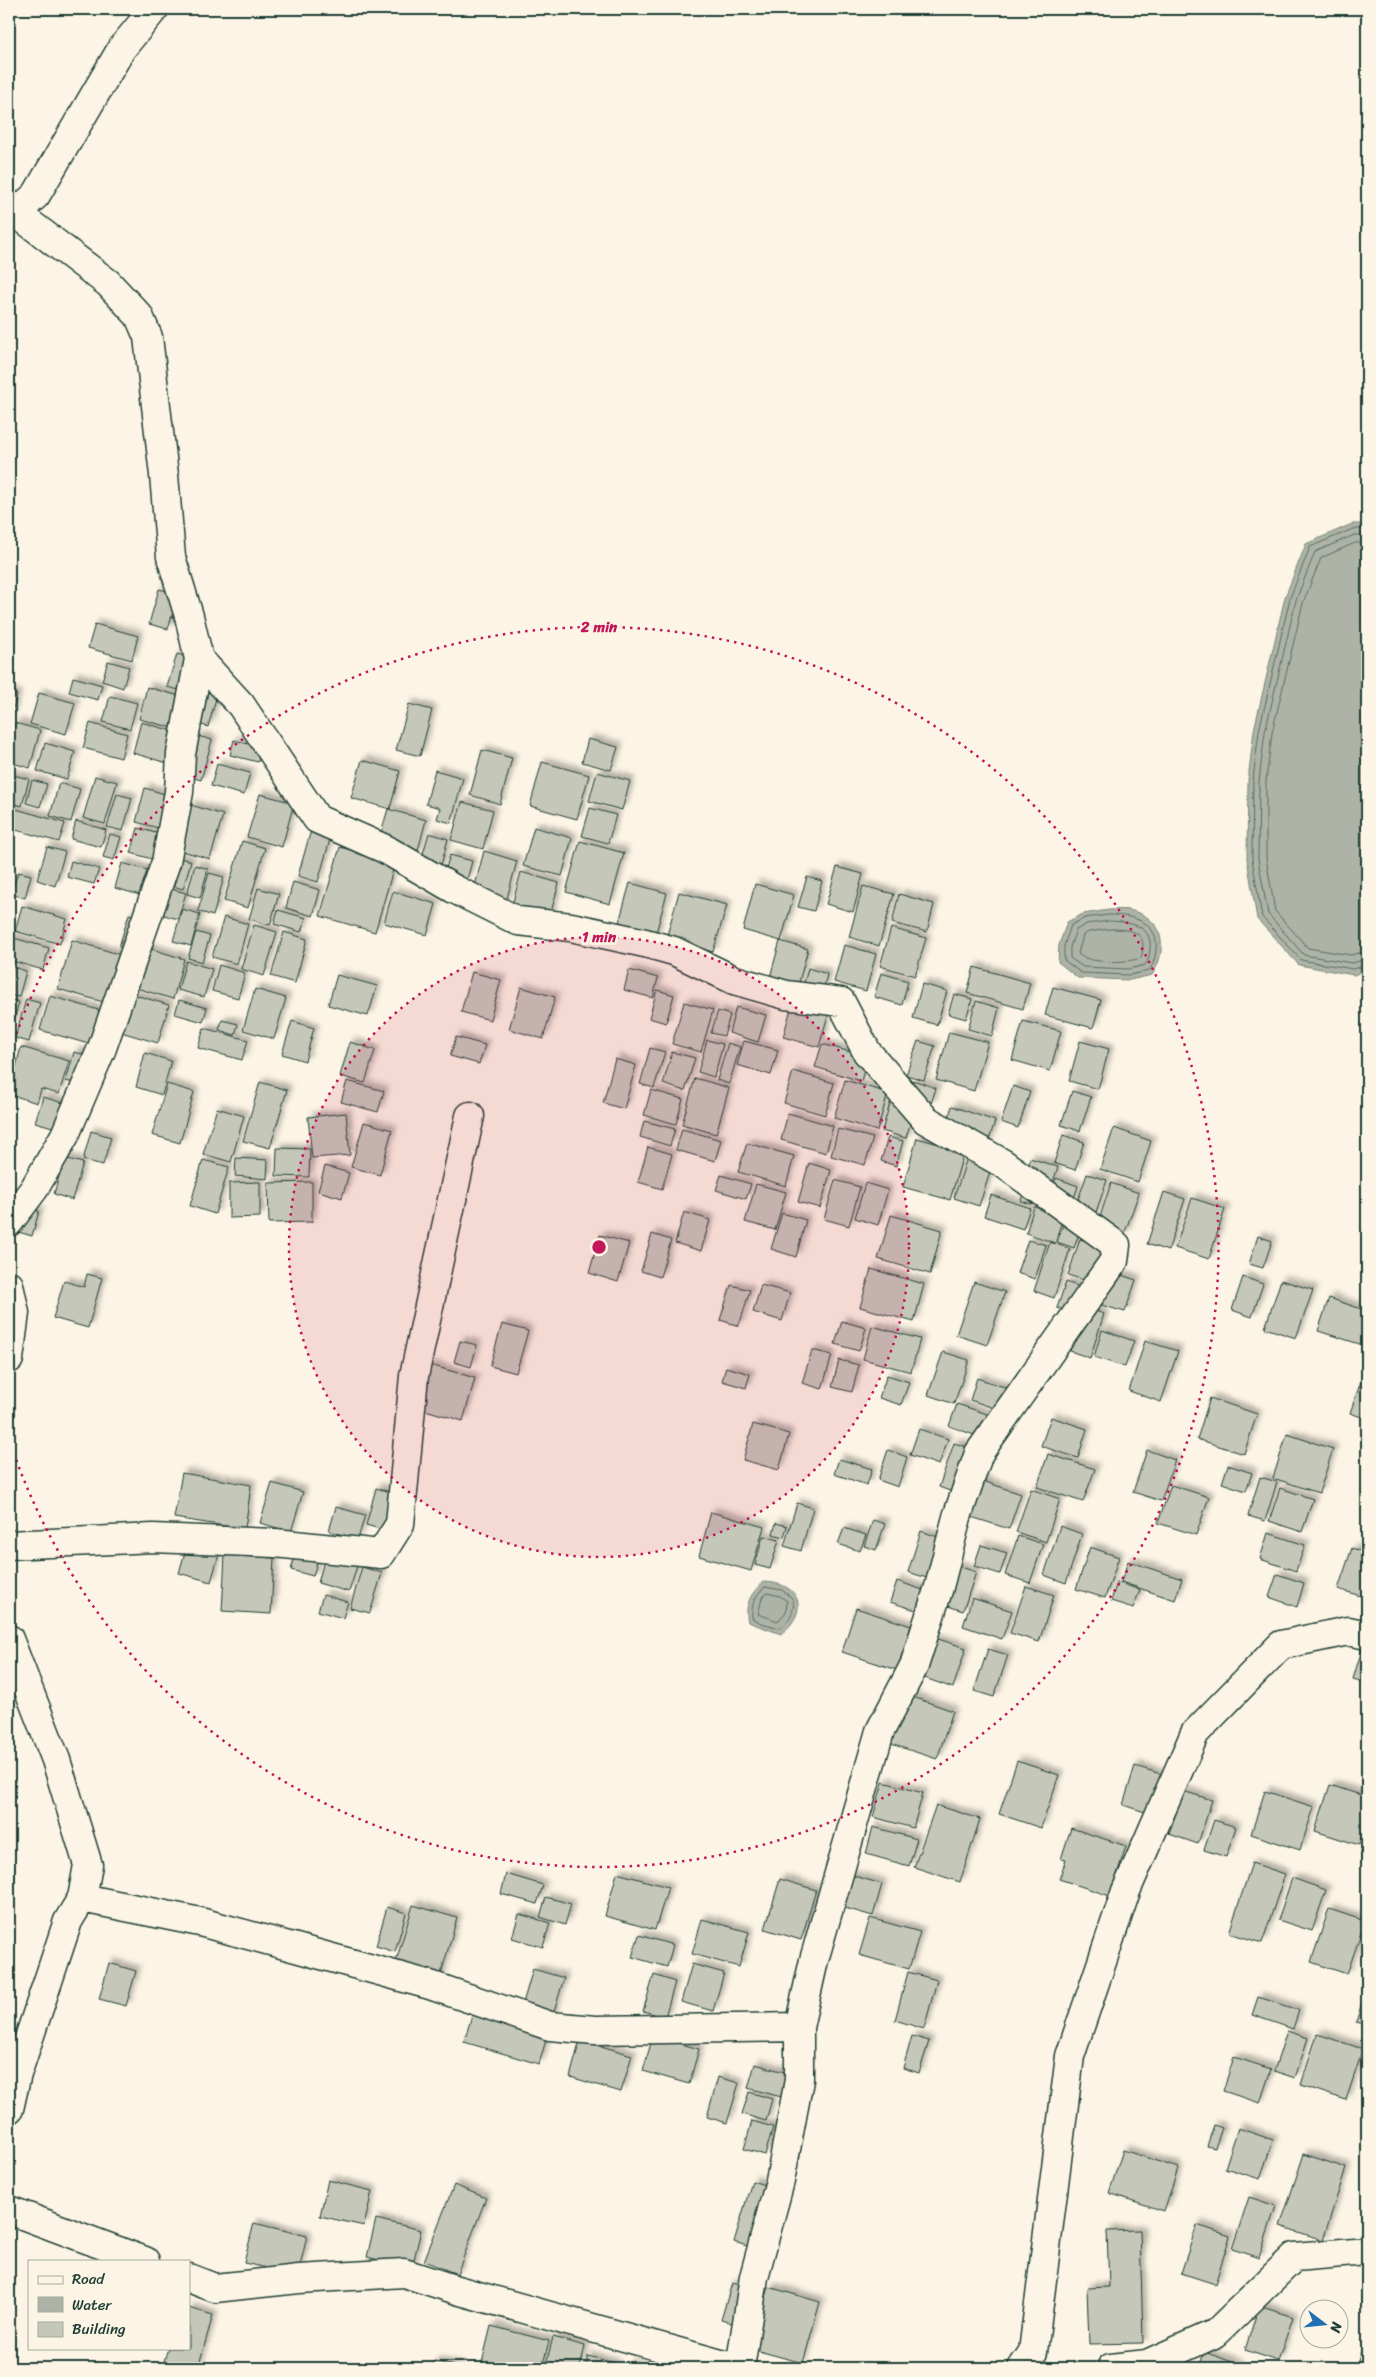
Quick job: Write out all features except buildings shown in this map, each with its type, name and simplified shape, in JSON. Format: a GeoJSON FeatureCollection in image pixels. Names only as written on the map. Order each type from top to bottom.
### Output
{"type":"FeatureCollection","features":[{"type":"Feature","properties":{"kind":"street"},"geometry":{"type":"LineString","coordinates":[[9,1222],[34,1189],[65,1135],[102,1048],[130,969],[166,862],[179,792],[181,754],[199,659],[189,616],[171,557],[164,475],[148,337],[139,316],[108,284],[12,213],[36,195],[122,48],[154,9]]}},
{"type":"Feature","properties":{"kind":"street"},"geometry":{"type":"LineString","coordinates":[[199,659],[241,705],[317,819],[384,850],[454,890],[518,921],[571,928],[645,943],[674,952],[734,980],[786,995],[841,1002],[868,1052],[926,1120],[1004,1164],[1116,1245],[1114,1262],[979,1453],[957,1517],[939,1587],[914,1666],[880,1731],[814,1960],[800,2027],[799,2080],[780,2180],[754,2276],[740,2368]]}},
{"type":"Feature","properties":{"kind":"street"},"geometry":{"type":"LineString","coordinates":[[9,1545],[153,1538],[275,1543],[381,1554],[400,1524],[414,1376],[470,1116]]}},
{"type":"Feature","properties":{"kind":"street"},"geometry":{"type":"LineString","coordinates":[[9,1285],[15,1314],[9,1359]]}},
{"type":"Feature","properties":{"kind":"street"},"geometry":{"type":"LineString","coordinates":[[1022,2368],[1033,2352],[1070,2056],[1126,1891],[1195,1733],[1281,1645],[1348,1631],[1367,1635]]}},
{"type":"Feature","properties":{"kind":"street"},"geometry":{"type":"LineString","coordinates":[[9,1639],[56,1760],[88,1865],[82,1898],[68,1921],[17,2074],[9,2109]]}},
{"type":"Feature","properties":{"kind":"street"},"geometry":{"type":"LineString","coordinates":[[82,1898],[200,1922],[325,1956],[430,1985],[550,2026],[594,2030],[800,2027]]}},
{"type":"Feature","properties":{"kind":"street"},"geometry":{"type":"LineString","coordinates":[[9,2210],[142,2260]]}},
{"type":"Feature","properties":{"kind":"street"},"geometry":{"type":"LineString","coordinates":[[1111,2368],[1147,2364],[1216,2333],[1294,2258],[1367,2251]]}},
{"type":"Feature","properties":{"kind":"street"},"geometry":{"type":"LineString","coordinates":[[190,2278],[215,2288],[299,2279],[404,2273],[734,2368]]}},
{"type":"Feature","properties":{"kind":"water"},"geometry":{"type":"Polygon","coordinates":[[[1352,524],[1367,524],[1367,969],[1354,975],[1299,965],[1257,919],[1247,859],[1248,780],[1254,730],[1285,597],[1306,544],[1352,524]]]}},
{"type":"Feature","properties":{"kind":"water"},"geometry":{"type":"Polygon","coordinates":[[[1109,910],[1126,910],[1140,913],[1156,926],[1160,935],[1161,945],[1157,965],[1152,975],[1130,980],[1078,978],[1058,962],[1059,945],[1067,922],[1083,914],[1109,910]]]}},
{"type":"Feature","properties":{"kind":"water"},"geometry":{"type":"Polygon","coordinates":[[[764,1582],[786,1587],[797,1600],[796,1616],[781,1634],[748,1622],[747,1610],[750,1599],[755,1590],[764,1582]]]}}]}
